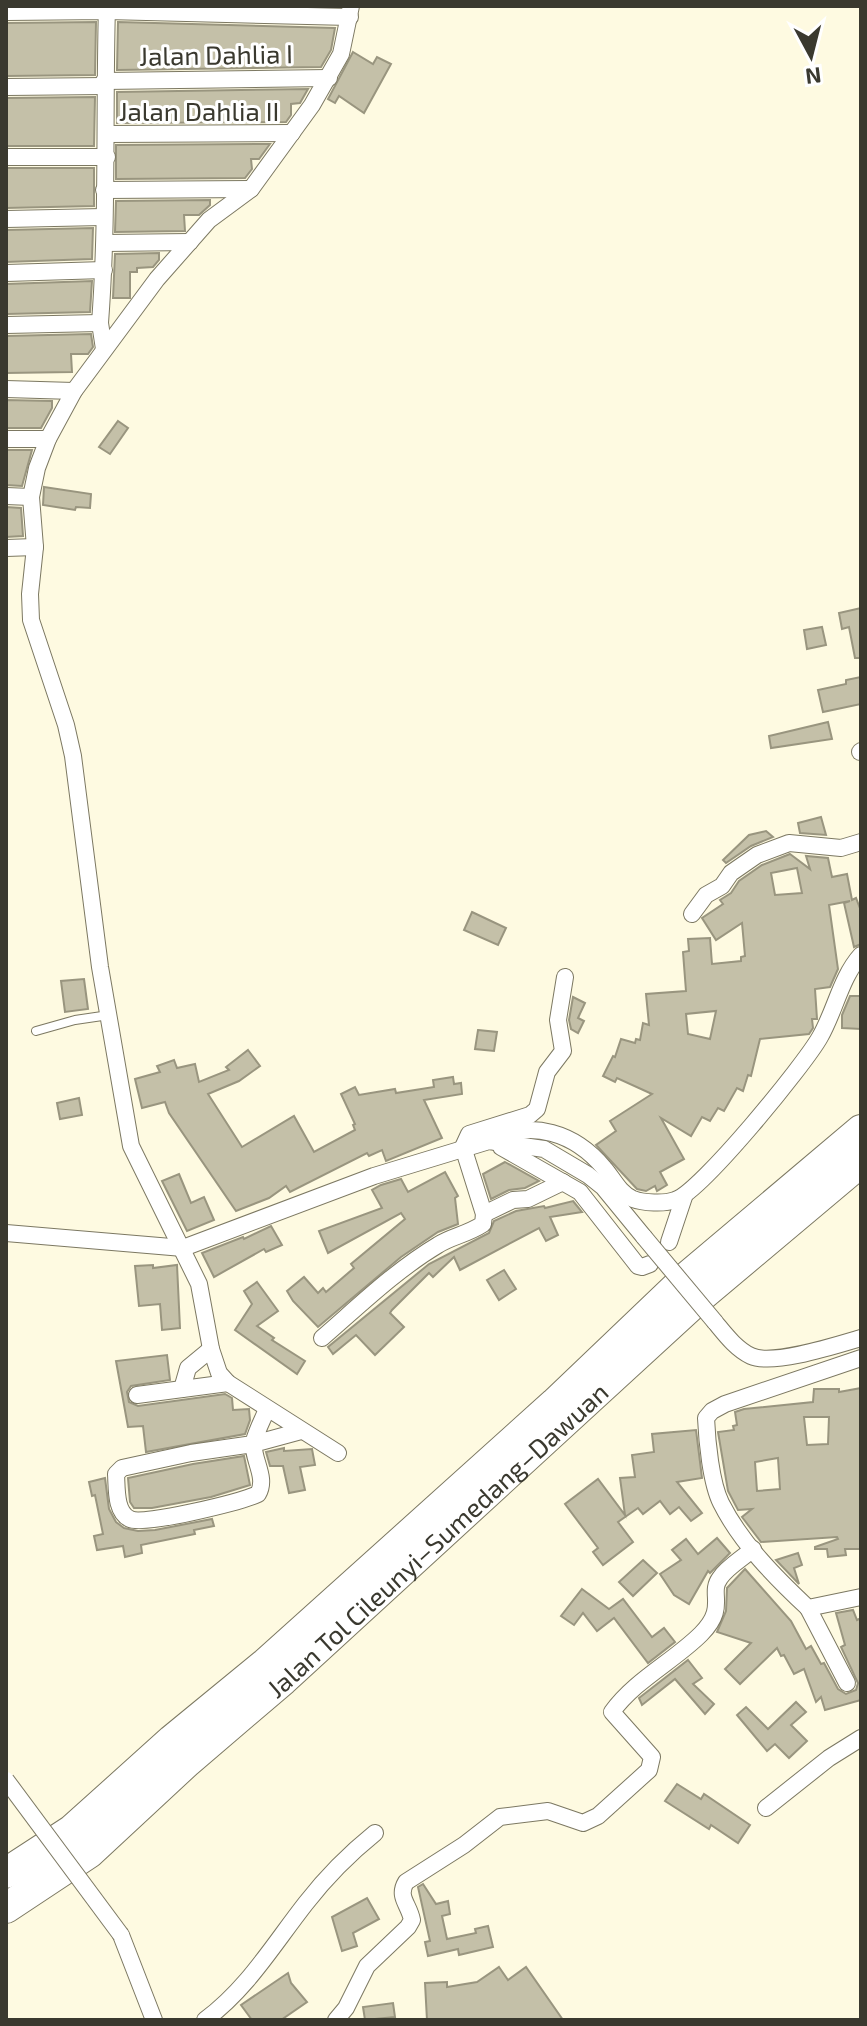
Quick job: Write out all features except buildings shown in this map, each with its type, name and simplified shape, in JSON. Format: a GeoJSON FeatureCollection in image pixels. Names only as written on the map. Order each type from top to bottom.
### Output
{"type":"FeatureCollection","features":[{"type":"Feature","properties":{"kind":"highway","name":"Jalan Tol Cileunyi–Sumedang–Dawuan"},"geometry":{"type":"LineString","coordinates":[[6,1873],[72,1830],[172,1740],[266,1663],[555,1403],[688,1276],[861,1130]]}},
{"type":"Feature","properties":{"kind":"highway","name":"Jalan Tol Cileunyi–Sumedang–Dawuan"},"geometry":{"type":"LineString","coordinates":[[6,1908],[89,1853],[187,1762],[283,1680],[705,1293],[861,1162]]}},
{"type":"Feature","properties":{"kind":"street"},"geometry":{"type":"LineString","coordinates":[[104,349],[100,323],[107,157],[107,8]]}},
{"type":"Feature","properties":{"kind":"street"},"geometry":{"type":"LineString","coordinates":[[6,12],[107,8],[350,12],[341,54],[329,78],[292,133],[251,189],[209,220],[157,279],[74,391],[48,439],[37,468],[31,497],[35,547],[30,594],[31,620],[66,725],[73,756],[100,967],[131,1146],[199,1284],[211,1349],[219,1373],[228,1383],[338,1453]]}},
{"type":"Feature","properties":{"kind":"street","name":"Jalan Dahlia I"},"geometry":{"type":"LineString","coordinates":[[6,87],[329,78]]}},
{"type":"Feature","properties":{"kind":"street","name":"Jalan Dahlia II"},"geometry":{"type":"LineString","coordinates":[[106,134],[292,133]]}},
{"type":"Feature","properties":{"kind":"street"},"geometry":{"type":"LineString","coordinates":[[6,157],[107,157]]}},
{"type":"Feature","properties":{"kind":"street"},"geometry":{"type":"LineString","coordinates":[[104,190],[251,189]]}},
{"type":"Feature","properties":{"kind":"street"},"geometry":{"type":"LineString","coordinates":[[6,219],[103,217]]}},
{"type":"Feature","properties":{"kind":"street"},"geometry":{"type":"LineString","coordinates":[[105,243],[190,242]]}},
{"type":"Feature","properties":{"kind":"street"},"geometry":{"type":"LineString","coordinates":[[6,273],[104,270]]}},
{"type":"Feature","properties":{"kind":"street"},"geometry":{"type":"LineString","coordinates":[[6,325],[100,323]]}},
{"type":"Feature","properties":{"kind":"street"},"geometry":{"type":"LineString","coordinates":[[6,389],[74,391]]}},
{"type":"Feature","properties":{"kind":"street"},"geometry":{"type":"LineString","coordinates":[[6,439],[48,439]]}},
{"type":"Feature","properties":{"kind":"street"},"geometry":{"type":"LineString","coordinates":[[6,496],[31,497]]}},
{"type":"Feature","properties":{"kind":"street"},"geometry":{"type":"LineString","coordinates":[[6,548],[35,547]]}},
{"type":"Feature","properties":{"kind":"street"},"geometry":{"type":"LineString","coordinates":[[692,914],[706,895],[722,886],[731,873],[757,855],[789,843],[841,848],[861,842]]}},
{"type":"Feature","properties":{"kind":"street"},"geometry":{"type":"LineString","coordinates":[[6,1233],[183,1248],[346,1186],[520,1129],[558,1134],[572,1140],[594,1157],[622,1191],[634,1199],[673,1201],[684,1197],[727,1153],[806,1059],[822,1035],[832,1009],[861,955]]}},
{"type":"Feature","properties":{"kind":"street"},"geometry":{"type":"LineString","coordinates":[[322,1338],[382,1287],[441,1243],[468,1234],[483,1224],[484,1214],[463,1147],[469,1134],[530,1115],[537,1109],[547,1072],[563,1051],[558,1020],[565,977]]}},
{"type":"Feature","properties":{"kind":"street"},"geometry":{"type":"LineString","coordinates":[[489,1141],[580,1192],[638,1266],[650,1264]]}},
{"type":"Feature","properties":{"kind":"street"},"geometry":{"type":"LineString","coordinates":[[489,1141],[544,1149],[603,1187],[715,1322],[739,1348],[754,1358],[801,1356],[861,1338]]}},
{"type":"Feature","properties":{"kind":"street"},"geometry":{"type":"LineString","coordinates":[[484,1214],[513,1200],[528,1199],[563,1182]]}},
{"type":"Feature","properties":{"kind":"street"},"geometry":{"type":"LineString","coordinates":[[669,1242],[684,1197]]}},
{"type":"Feature","properties":{"kind":"street"},"geometry":{"type":"LineString","coordinates":[[832,1347],[838,1365]]}},
{"type":"Feature","properties":{"kind":"street"},"geometry":{"type":"LineString","coordinates":[[182,1389],[192,1363],[211,1349]]}},
{"type":"Feature","properties":{"kind":"street"},"geometry":{"type":"LineString","coordinates":[[847,1683],[808,1608],[778,1581],[721,1502],[706,1418],[725,1404],[861,1358]]}},
{"type":"Feature","properties":{"kind":"street"},"geometry":{"type":"LineString","coordinates":[[137,1395],[228,1383]]}},
{"type":"Feature","properties":{"kind":"street"},"geometry":{"type":"LineString","coordinates":[[267,1409],[253,1444],[261,1478],[262,1489],[258,1494],[152,1520],[133,1521],[127,1518],[118,1504],[116,1474],[122,1468],[253,1444],[301,1431]]}},
{"type":"Feature","properties":{"kind":"street"},"geometry":{"type":"LineString","coordinates":[[336,2020],[346,2008],[367,1966],[412,1920],[401,1890],[406,1882],[464,1845],[500,1817],[548,1811],[583,1823],[589,1822],[649,1770],[652,1757],[612,1712],[703,1633],[716,1615],[718,1603],[715,1589],[719,1578],[753,1549]]}},
{"type":"Feature","properties":{"kind":"street"},"geometry":{"type":"LineString","coordinates":[[808,1608],[861,1597]]}},
{"type":"Feature","properties":{"kind":"street"},"geometry":{"type":"LineString","coordinates":[[766,1808],[829,1758],[861,1738]]}},
{"type":"Feature","properties":{"kind":"street"},"geometry":{"type":"LineString","coordinates":[[6,1780],[121,1935],[154,2020]]}},
{"type":"Feature","properties":{"kind":"street"},"geometry":{"type":"LineString","coordinates":[[205,2020],[234,1997],[260,1967],[344,1858],[375,1833]]}},
{"type":"Feature","properties":{"kind":"lane"},"geometry":{"type":"LineString","coordinates":[[36,1031],[109,1015]]}}]}
